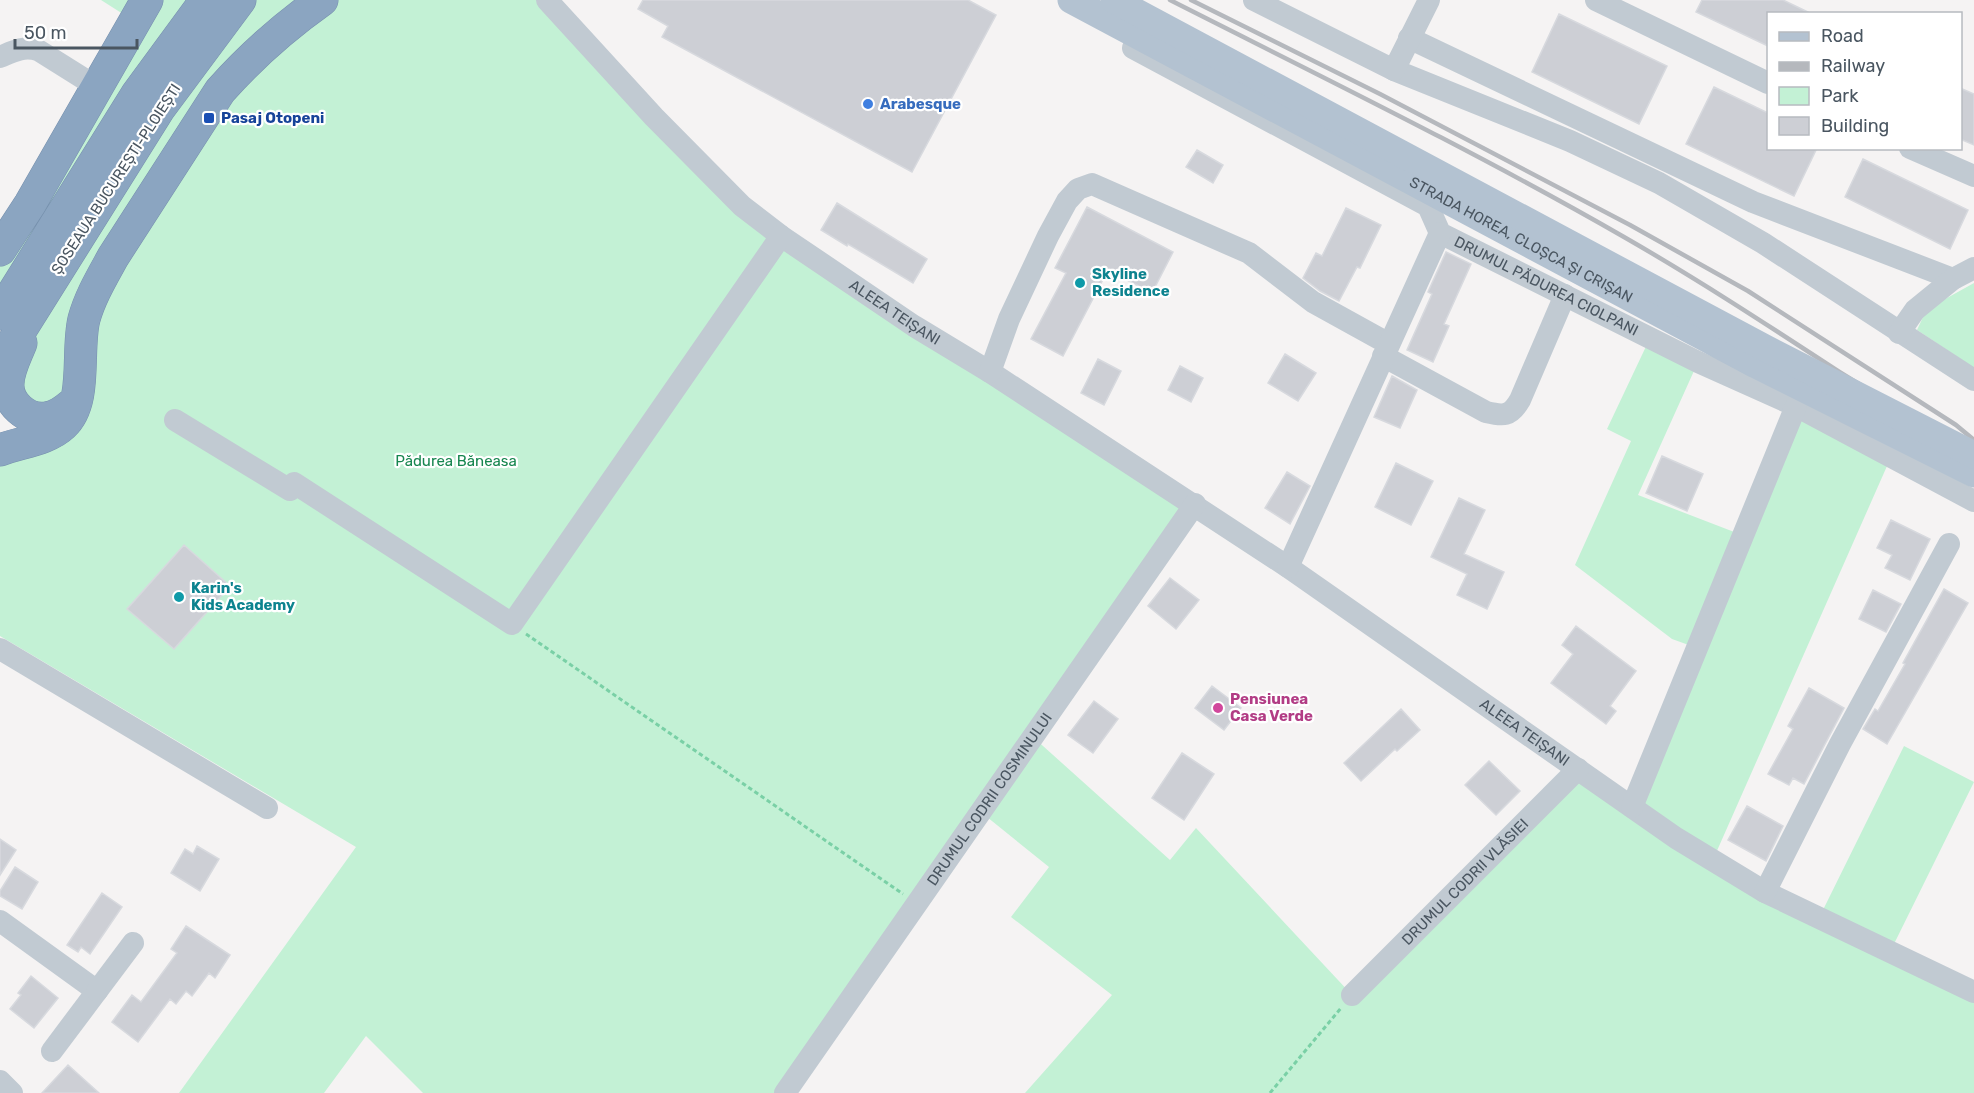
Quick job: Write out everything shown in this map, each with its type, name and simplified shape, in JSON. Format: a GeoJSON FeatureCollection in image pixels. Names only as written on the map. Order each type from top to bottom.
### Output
{"type":"FeatureCollection","features":[{"type":"Feature","properties":{"kind":"highway"},"geometry":{"type":"LineString","coordinates":[[0,250],[30,204],[147,0]]}},
{"type":"Feature","properties":{"kind":"highway","name":"ȘOSEAUA BUCUREȘTI-PLOIEȘTI"},"geometry":{"type":"LineString","coordinates":[[48,261],[137,94],[206,0]]}},
{"type":"Feature","properties":{"kind":"highway","name":"ȘOSEAUA BUCUREȘTI-PLOIEȘTI"},"geometry":{"type":"LineString","coordinates":[[0,314],[18,297],[48,261],[240,0]]}},
{"type":"Feature","properties":{"kind":"highway"},"geometry":{"type":"LineString","coordinates":[[0,450],[48,435],[58,429],[73,414],[79,395],[80,352],[85,319],[99,284],[130,231],[220,91],[240,68],[277,34],[322,0]]}},
{"type":"Feature","properties":{"kind":"highway"},"geometry":{"type":"LineString","coordinates":[[18,297],[8,385],[12,402],[25,414],[44,419],[62,412],[79,395]]}},
{"type":"Feature","properties":{"kind":"highway","name":"ȘOSEAUA BUCUREȘTI-PLOIEȘTI"},"geometry":{"type":"LineString","coordinates":[[0,363],[18,297]]}},
{"type":"Feature","properties":{"kind":"main road","name":"STRADA HOREA, CLOȘCA ȘI CRIȘAN"},"geometry":{"type":"LineString","coordinates":[[1114,0],[1755,343],[1974,455]]}},
{"type":"Feature","properties":{"kind":"main road","name":"STRADA HOREA, CLOȘCA ȘI CRIȘAN"},"geometry":{"type":"LineString","coordinates":[[1077,8],[1756,365],[1974,474]]}},
{"type":"Feature","properties":{"kind":"street","name":"ALEEA TEIȘANI"},"geometry":{"type":"LineString","coordinates":[[547,0],[670,133],[742,206],[781,236],[914,326],[990,372],[1195,504],[1676,838],[1765,892],[1974,992]]}},
{"type":"Feature","properties":{"kind":"street"},"geometry":{"type":"LineString","coordinates":[[1254,0],[1394,70],[1570,141],[1659,183],[1763,243],[1974,380]]}},
{"type":"Feature","properties":{"kind":"street"},"geometry":{"type":"LineString","coordinates":[[1394,70],[1429,0]]}},
{"type":"Feature","properties":{"kind":"street"},"geometry":{"type":"LineString","coordinates":[[1596,0],[1767,83]]}},
{"type":"Feature","properties":{"kind":"street","name":"DRUMUL PĂDUREA CIOLPANI"},"geometry":{"type":"LineString","coordinates":[[1077,8],[1098,30],[1428,206],[1440,233],[1698,362],[1796,406],[1974,501]]}},
{"type":"Feature","properties":{"kind":"street"},"geometry":{"type":"LineString","coordinates":[[1409,38],[1753,202],[1953,279]]}},
{"type":"Feature","properties":{"kind":"street"},"geometry":{"type":"LineString","coordinates":[[0,57],[22,48],[38,50],[97,87]]}},
{"type":"Feature","properties":{"kind":"street"},"geometry":{"type":"LineString","coordinates":[[1915,150],[1974,176]]}},
{"type":"Feature","properties":{"kind":"street"},"geometry":{"type":"LineString","coordinates":[[990,372],[1009,319],[1067,201],[1078,189],[1092,183],[1249,253],[1312,302],[1386,350],[1486,412],[1502,416],[1514,410],[1520,400],[1565,295]]}},
{"type":"Feature","properties":{"kind":"street"},"geometry":{"type":"LineString","coordinates":[[1288,567],[1440,233]]}},
{"type":"Feature","properties":{"kind":"street"},"geometry":{"type":"LineString","coordinates":[[175,420],[290,490],[294,483],[512,624],[781,236]]}},
{"type":"Feature","properties":{"kind":"street"},"geometry":{"type":"LineString","coordinates":[[1899,333],[1915,310],[1953,279],[1974,268]]}},
{"type":"Feature","properties":{"kind":"street"},"geometry":{"type":"LineString","coordinates":[[1632,807],[1796,406]]}},
{"type":"Feature","properties":{"kind":"street","name":"DRUMUL CODRII COSMINULUI"},"geometry":{"type":"LineString","coordinates":[[785,1093],[1195,504]]}},
{"type":"Feature","properties":{"kind":"street"},"geometry":{"type":"LineString","coordinates":[[1765,892],[1840,744],[1949,544]]}},
{"type":"Feature","properties":{"kind":"street"},"geometry":{"type":"LineString","coordinates":[[0,649],[267,808]]}},
{"type":"Feature","properties":{"kind":"street","name":"DRUMUL CODRII VLĂSIEI"},"geometry":{"type":"LineString","coordinates":[[1352,995],[1578,769]]}},
{"type":"Feature","properties":{"kind":"street"},"geometry":{"type":"LineString","coordinates":[[0,921],[98,991]]}},
{"type":"Feature","properties":{"kind":"street"},"geometry":{"type":"LineString","coordinates":[[52,1051],[133,943]]}},
{"type":"Feature","properties":{"kind":"street"},"geometry":{"type":"LineString","coordinates":[[0,1081],[12,1093]]}},
{"type":"Feature","properties":{"kind":"path"},"geometry":{"type":"LineString","coordinates":[[512,624],[916,902]]}},
{"type":"Feature","properties":{"kind":"path"},"geometry":{"type":"LineString","coordinates":[[1269,1093],[1352,995]]}},
{"type":"Feature","properties":{"kind":"green space"},"geometry":{"type":"Polygon","coordinates":[[[101,0],[206,0],[0,303],[0,250],[134,21],[101,0]]]}},
{"type":"Feature","properties":{"kind":"green space","name":"Pădurea Băneasa"},"geometry":{"type":"Polygon","coordinates":[[[240,0],[547,0],[742,206],[1195,504],[1033,737],[1170,860],[1196,828],[1352,995],[1578,769],[1676,838],[1974,991],[1974,1093],[1025,1093],[1112,995],[1011,917],[1049,867],[987,817],[793,1093],[423,1093],[366,1036],[324,1093],[179,1093],[356,847],[0,636],[0,450],[34,418],[10,368],[240,0]]]}},
{"type":"Feature","properties":{"kind":"green space"},"geometry":{"type":"Polygon","coordinates":[[[1974,283],[1974,368],[1917,330],[1924,315],[1938,303],[1974,283]]]}},
{"type":"Feature","properties":{"kind":"green space"},"geometry":{"type":"Polygon","coordinates":[[[1650,338],[1698,362],[1638,495],[1742,535],[1796,406],[1891,457],[1716,853],[1635,801],[1697,648],[1672,639],[1575,565],[1631,441],[1607,429],[1650,338]]]}},
{"type":"Feature","properties":{"kind":"green space"},"geometry":{"type":"Polygon","coordinates":[[[1904,746],[1974,782],[1892,948],[1821,914],[1904,746]]]}},
{"type":"Feature","properties":{"kind":"building","name":"Arabesque"},"geometry":{"type":"Polygon","coordinates":[[[643,0],[968,0],[996,15],[912,172],[662,37],[668,26],[638,9],[643,0]]]}},
{"type":"Feature","properties":{"kind":"building"},"geometry":{"type":"Polygon","coordinates":[[[1702,0],[1783,0],[1808,12],[1767,12],[1767,46],[1696,12],[1702,0]]]}},
{"type":"Feature","properties":{"kind":"building"},"geometry":{"type":"Polygon","coordinates":[[[1559,14],[1667,66],[1639,124],[1532,72],[1559,14]]]}},
{"type":"Feature","properties":{"kind":"building"},"geometry":{"type":"Polygon","coordinates":[[[1714,87],[1767,113],[1767,150],[1816,150],[1794,196],[1686,144],[1714,87]]]}},
{"type":"Feature","properties":{"kind":"building"},"geometry":{"type":"Polygon","coordinates":[[[1962,89],[1974,94],[1974,145],[1962,140],[1962,89]]]}},
{"type":"Feature","properties":{"kind":"building"},"geometry":{"type":"Polygon","coordinates":[[[1197,150],[1223,165],[1213,183],[1186,167],[1197,150]]]}},
{"type":"Feature","properties":{"kind":"building"},"geometry":{"type":"Polygon","coordinates":[[[1863,159],[1968,210],[1950,249],[1845,197],[1863,159]]]}},
{"type":"Feature","properties":{"kind":"building"},"geometry":{"type":"Polygon","coordinates":[[[837,203],[927,259],[913,283],[821,230],[837,203]]]}},
{"type":"Feature","properties":{"kind":"building","name":"Skyline Residence"},"geometry":{"type":"Polygon","coordinates":[[[1087,207],[1173,252],[1152,293],[1108,270],[1063,356],[1031,339],[1066,273],[1055,268],[1087,207]]]}},
{"type":"Feature","properties":{"kind":"building"},"geometry":{"type":"Polygon","coordinates":[[[1346,208],[1381,225],[1360,268],[1357,267],[1339,301],[1320,291],[1303,278],[1316,253],[1322,256],[1346,208]]]}},
{"type":"Feature","properties":{"kind":"building"},"geometry":{"type":"Polygon","coordinates":[[[1446,252],[1471,264],[1444,324],[1449,326],[1433,362],[1407,350],[1432,294],[1428,292],[1446,252]]]}},
{"type":"Feature","properties":{"kind":"building"},"geometry":{"type":"Polygon","coordinates":[[[1285,354],[1316,373],[1298,401],[1268,383],[1285,354]]]}},
{"type":"Feature","properties":{"kind":"building"},"geometry":{"type":"Polygon","coordinates":[[[1098,359],[1121,371],[1104,405],[1081,393],[1098,359]]]}},
{"type":"Feature","properties":{"kind":"building"},"geometry":{"type":"Polygon","coordinates":[[[1180,366],[1203,378],[1191,402],[1168,390],[1180,366]]]}},
{"type":"Feature","properties":{"kind":"building"},"geometry":{"type":"Polygon","coordinates":[[[1392,376],[1417,390],[1400,428],[1374,417],[1392,376]]]}},
{"type":"Feature","properties":{"kind":"building"},"geometry":{"type":"Polygon","coordinates":[[[1662,456],[1703,474],[1687,511],[1646,493],[1662,456]]]}},
{"type":"Feature","properties":{"kind":"building"},"geometry":{"type":"Polygon","coordinates":[[[1396,463],[1433,481],[1411,525],[1375,507],[1396,463]]]}},
{"type":"Feature","properties":{"kind":"building"},"geometry":{"type":"Polygon","coordinates":[[[1287,472],[1310,486],[1290,524],[1265,508],[1287,472]]]}},
{"type":"Feature","properties":{"kind":"building"},"geometry":{"type":"Polygon","coordinates":[[[1459,498],[1485,510],[1464,554],[1504,572],[1487,609],[1457,595],[1467,574],[1431,557],[1459,498]]]}},
{"type":"Feature","properties":{"kind":"building"},"geometry":{"type":"Polygon","coordinates":[[[1891,520],[1930,539],[1910,580],[1885,568],[1892,555],[1877,548],[1891,520]]]}},
{"type":"Feature","properties":{"kind":"building","name":"Karin's Kids Academy"},"geometry":{"type":"Polygon","coordinates":[[[184,545],[230,586],[174,649],[127,609],[184,545]]]}},
{"type":"Feature","properties":{"kind":"building"},"geometry":{"type":"Polygon","coordinates":[[[1170,578],[1199,600],[1176,629],[1148,606],[1170,578]]]}},
{"type":"Feature","properties":{"kind":"building"},"geometry":{"type":"Polygon","coordinates":[[[1944,589],[1968,603],[1887,744],[1863,729],[1875,709],[1878,711],[1944,589]]]}},
{"type":"Feature","properties":{"kind":"building"},"geometry":{"type":"Polygon","coordinates":[[[1873,590],[1901,604],[1886,632],[1859,619],[1873,590]]]}},
{"type":"Feature","properties":{"kind":"building"},"geometry":{"type":"Polygon","coordinates":[[[1576,626],[1636,671],[1610,706],[1616,711],[1606,724],[1551,683],[1573,654],[1562,645],[1576,626]]]}},
{"type":"Feature","properties":{"kind":"building","name":"Pensiunea Casa Verde"},"geometry":{"type":"Polygon","coordinates":[[[1212,686],[1241,708],[1224,730],[1195,708],[1212,686]]]}},
{"type":"Feature","properties":{"kind":"building"},"geometry":{"type":"Polygon","coordinates":[[[1809,688],[1844,708],[1804,784],[1793,778],[1789,785],[1768,774],[1793,729],[1788,726],[1809,688]]]}},
{"type":"Feature","properties":{"kind":"building"},"geometry":{"type":"Polygon","coordinates":[[[1094,701],[1118,719],[1093,753],[1068,735],[1094,701]]]}},
{"type":"Feature","properties":{"kind":"building"},"geometry":{"type":"Polygon","coordinates":[[[1401,709],[1420,730],[1397,751],[1395,749],[1361,781],[1344,763],[1401,709]]]}},
{"type":"Feature","properties":{"kind":"building"},"geometry":{"type":"Polygon","coordinates":[[[1182,753],[1214,774],[1184,820],[1152,798],[1182,753]]]}},
{"type":"Feature","properties":{"kind":"building"},"geometry":{"type":"Polygon","coordinates":[[[1489,761],[1520,791],[1496,815],[1465,785],[1489,761]]]}},
{"type":"Feature","properties":{"kind":"building"},"geometry":{"type":"Polygon","coordinates":[[[1747,806],[1783,826],[1766,861],[1728,840],[1747,806]]]}},
{"type":"Feature","properties":{"kind":"building"},"geometry":{"type":"Polygon","coordinates":[[[0,839],[16,850],[0,875],[0,839]]]}},
{"type":"Feature","properties":{"kind":"building"},"geometry":{"type":"Polygon","coordinates":[[[197,846],[219,859],[200,891],[171,873],[185,849],[193,854],[197,846]]]}},
{"type":"Feature","properties":{"kind":"building"},"geometry":{"type":"Polygon","coordinates":[[[15,867],[38,882],[22,909],[0,896],[0,891],[15,867]]]}},
{"type":"Feature","properties":{"kind":"building"},"geometry":{"type":"Polygon","coordinates":[[[102,893],[122,907],[90,954],[81,947],[78,952],[67,945],[102,893]]]}},
{"type":"Feature","properties":{"kind":"building"},"geometry":{"type":"Polygon","coordinates":[[[186,926],[230,955],[215,978],[209,973],[192,996],[186,991],[176,1004],[170,999],[138,1042],[112,1022],[132,995],[141,1002],[177,953],[171,949],[186,926]]]}},
{"type":"Feature","properties":{"kind":"building"},"geometry":{"type":"Polygon","coordinates":[[[31,976],[58,998],[34,1028],[10,1009],[21,995],[18,993],[31,976]]]}},
{"type":"Feature","properties":{"kind":"building"},"geometry":{"type":"Polygon","coordinates":[[[68,1065],[99,1093],[42,1093],[68,1065]]]}},
{"type":"Feature","properties":{"kind":"railway"},"geometry":{"type":"LineString","coordinates":[[1170,0],[1455,145],[1624,237],[1925,425],[1974,459]]}},
{"type":"Feature","properties":{"kind":"railway"},"geometry":{"type":"LineString","coordinates":[[1191,0],[1380,94],[1630,225],[1748,291],[1956,425],[1974,440]]}},
{"type":"Feature","properties":{"kind":"place","name":"Arabesque"},"geometry":{"type":"Point","coordinates":[868,104]}},
{"type":"Feature","properties":{"kind":"place","name":"Pasaj Otopeni"},"geometry":{"type":"Point","coordinates":[209,118]}},
{"type":"Feature","properties":{"kind":"place","name":"Skyline Residence"},"geometry":{"type":"Point","coordinates":[1080,283]}},
{"type":"Feature","properties":{"kind":"place","name":"Karin's Kids Academy"},"geometry":{"type":"Point","coordinates":[179,597]}},
{"type":"Feature","properties":{"kind":"place","name":"Pensiunea Casa Verde"},"geometry":{"type":"Point","coordinates":[1218,708]}}]}
